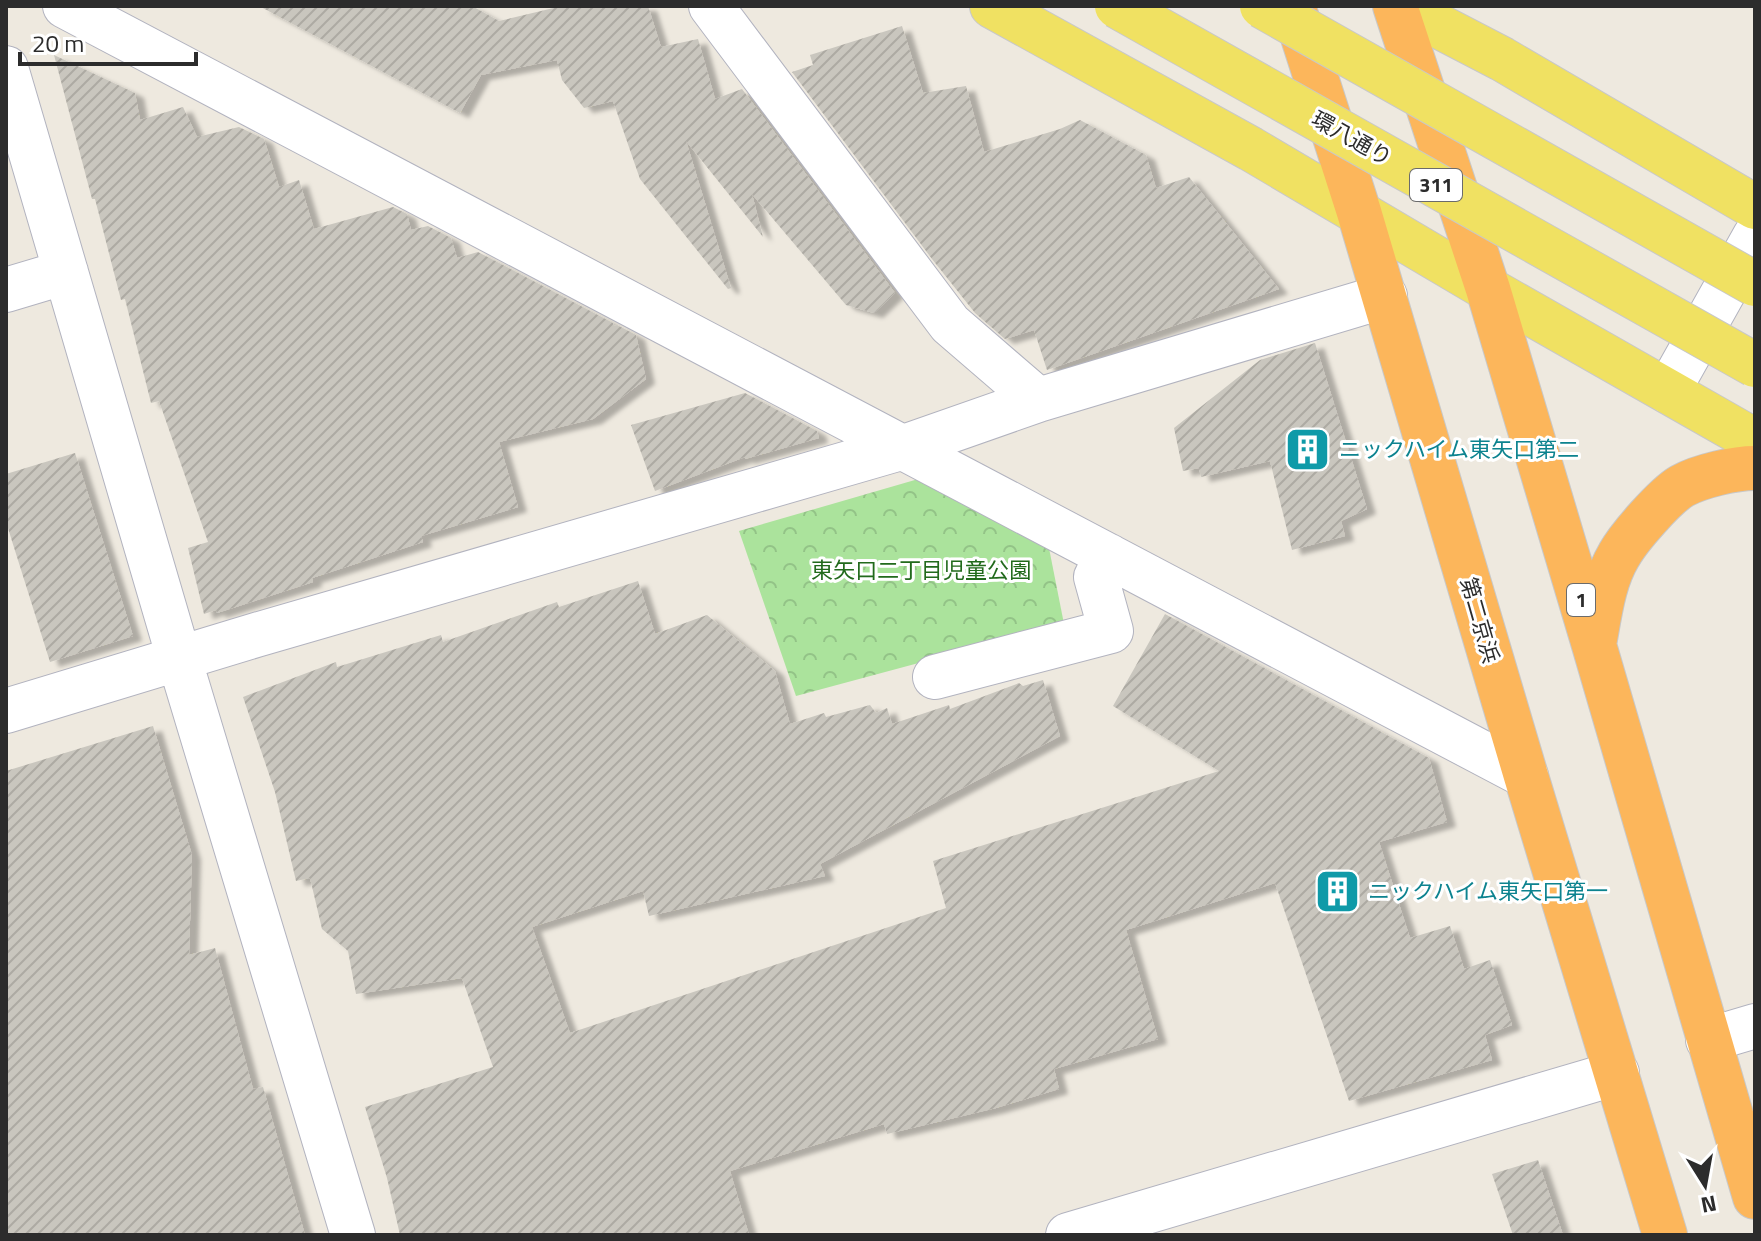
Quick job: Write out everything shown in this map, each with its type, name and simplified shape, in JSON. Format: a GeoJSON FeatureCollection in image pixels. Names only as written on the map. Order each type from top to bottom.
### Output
{"type":"FeatureCollection","features":[{"type":"Feature","properties":{"kind":"highway","name":"第二京浜"},"geometry":{"type":"LineString","coordinates":[[1293,6],[1385,296],[1665,1235]]}},
{"type":"Feature","properties":{"kind":"highway","name":"1"},"geometry":{"type":"LineString","coordinates":[[1398,6],[1488,289],[1755,1197]]}},
{"type":"Feature","properties":{"kind":"highway"},"geometry":{"type":"LineString","coordinates":[[1594,645],[1601,601],[1619,555],[1647,518],[1682,486],[1718,473],[1755,468]]}},
{"type":"Feature","properties":{"kind":"main road"},"geometry":{"type":"LineString","coordinates":[[992,6],[1251,149],[1755,441]]}},
{"type":"Feature","properties":{"kind":"main road","name":"環八通り"},"geometry":{"type":"LineString","coordinates":[[1117,6],[1755,365]]}},
{"type":"Feature","properties":{"kind":"main road"},"geometry":{"type":"LineString","coordinates":[[1262,6],[1755,284]]}},
{"type":"Feature","properties":{"kind":"main road"},"geometry":{"type":"LineString","coordinates":[[1398,6],[1502,59],[1755,207]]}},
{"type":"Feature","properties":{"kind":"street"},"geometry":{"type":"LineString","coordinates":[[65,6],[1526,776]]}},
{"type":"Feature","properties":{"kind":"street"},"geometry":{"type":"LineString","coordinates":[[711,6],[950,324],[1038,400]]}},
{"type":"Feature","properties":{"kind":"street"},"geometry":{"type":"LineString","coordinates":[[6,68],[353,1235]]}},
{"type":"Feature","properties":{"kind":"street"},"geometry":{"type":"LineString","coordinates":[[1668,391],[1755,236]]}},
{"type":"Feature","properties":{"kind":"street"},"geometry":{"type":"LineString","coordinates":[[6,290],[66,272]]}},
{"type":"Feature","properties":{"kind":"street"},"geometry":{"type":"LineString","coordinates":[[6,711],[904,447],[1038,400],[1385,296]]}},
{"type":"Feature","properties":{"kind":"street"},"geometry":{"type":"LineString","coordinates":[[935,677],[1111,631],[1096,577],[1109,556]]}},
{"type":"Feature","properties":{"kind":"street"},"geometry":{"type":"LineString","coordinates":[[1708,1040],[1755,1026]]}},
{"type":"Feature","properties":{"kind":"street"},"geometry":{"type":"LineString","coordinates":[[1068,1235],[1617,1073]]}},
{"type":"Feature","properties":{"kind":"green space","name":"東矢口二丁目児童公園"},"geometry":{"type":"Polygon","coordinates":[[[939,473],[1047,538],[1064,624],[796,696],[739,531],[939,473]]]}},
{"type":"Feature","properties":{"kind":"building"},"geometry":{"type":"Polygon","coordinates":[[[259,6],[472,6],[499,21],[562,6],[648,6],[661,47],[698,39],[715,99],[742,89],[895,293],[874,313],[846,305],[752,194],[763,237],[686,141],[731,288],[728,289],[640,179],[613,101],[584,108],[562,80],[557,60],[481,75],[460,113],[259,6]]]}},
{"type":"Feature","properties":{"kind":"building"},"geometry":{"type":"Polygon","coordinates":[[[902,26],[923,93],[966,86],[984,152],[1080,120],[1146,155],[1156,188],[1189,177],[1279,289],[1047,370],[1034,330],[1005,339],[975,313],[792,72],[813,65],[810,55],[902,26]]]}},
{"type":"Feature","properties":{"kind":"building"},"geometry":{"type":"Polygon","coordinates":[[[54,55],[135,93],[140,120],[183,107],[197,137],[239,127],[264,139],[279,187],[299,180],[314,229],[393,207],[407,214],[411,230],[428,226],[451,238],[457,258],[478,252],[636,335],[646,379],[593,419],[499,442],[518,507],[421,536],[423,542],[312,578],[313,582],[217,613],[216,610],[204,614],[188,548],[208,542],[159,401],[151,403],[125,299],[121,300],[54,55]]]}},
{"type":"Feature","properties":{"kind":"building"},"geometry":{"type":"Polygon","coordinates":[[[1315,343],[1367,509],[1341,521],[1345,536],[1292,550],[1270,461],[1201,477],[1199,468],[1183,471],[1174,428],[1260,360],[1315,343]]]}},
{"type":"Feature","properties":{"kind":"building"},"geometry":{"type":"Polygon","coordinates":[[[745,393],[817,431],[819,438],[745,457],[655,491],[631,425],[745,393]]]}},
{"type":"Feature","properties":{"kind":"building"},"geometry":{"type":"Polygon","coordinates":[[[75,453],[133,636],[50,662],[6,522],[6,474],[75,453]]]}},
{"type":"Feature","properties":{"kind":"building"},"geometry":{"type":"Polygon","coordinates":[[[638,581],[655,634],[707,615],[775,671],[790,724],[824,713],[826,717],[870,705],[876,713],[887,708],[892,724],[949,705],[950,709],[1019,683],[1023,686],[1043,680],[1060,736],[820,864],[825,876],[649,916],[643,891],[532,927],[570,1033],[946,908],[933,861],[1219,771],[1113,706],[1165,614],[1429,758],[1447,822],[1379,842],[1410,938],[1450,926],[1464,969],[1490,960],[1512,1025],[1485,1035],[1492,1060],[1349,1101],[1275,883],[1126,930],[1158,1039],[1054,1069],[1059,1089],[996,1108],[887,1134],[884,1124],[730,1171],[749,1235],[400,1235],[387,1178],[365,1107],[493,1067],[462,978],[356,994],[348,951],[322,929],[310,878],[296,881],[275,792],[243,697],[336,662],[337,667],[441,635],[443,642],[557,602],[559,607],[638,581]]]}},
{"type":"Feature","properties":{"kind":"building"},"geometry":{"type":"Polygon","coordinates":[[[153,726],[192,855],[189,955],[215,948],[253,1089],[263,1087],[305,1235],[6,1235],[6,771],[153,726]]]}},
{"type":"Feature","properties":{"kind":"building"},"geometry":{"type":"Polygon","coordinates":[[[1538,1160],[1563,1235],[1513,1235],[1492,1174],[1538,1160]]]}},
{"type":"Feature","properties":{"kind":"place","name":"ニックハイム東矢口第二"},"geometry":{"type":"Point","coordinates":[1308,449]}},
{"type":"Feature","properties":{"kind":"place","name":"ニックハイム東矢口第一"},"geometry":{"type":"Point","coordinates":[1337,891]}}]}
